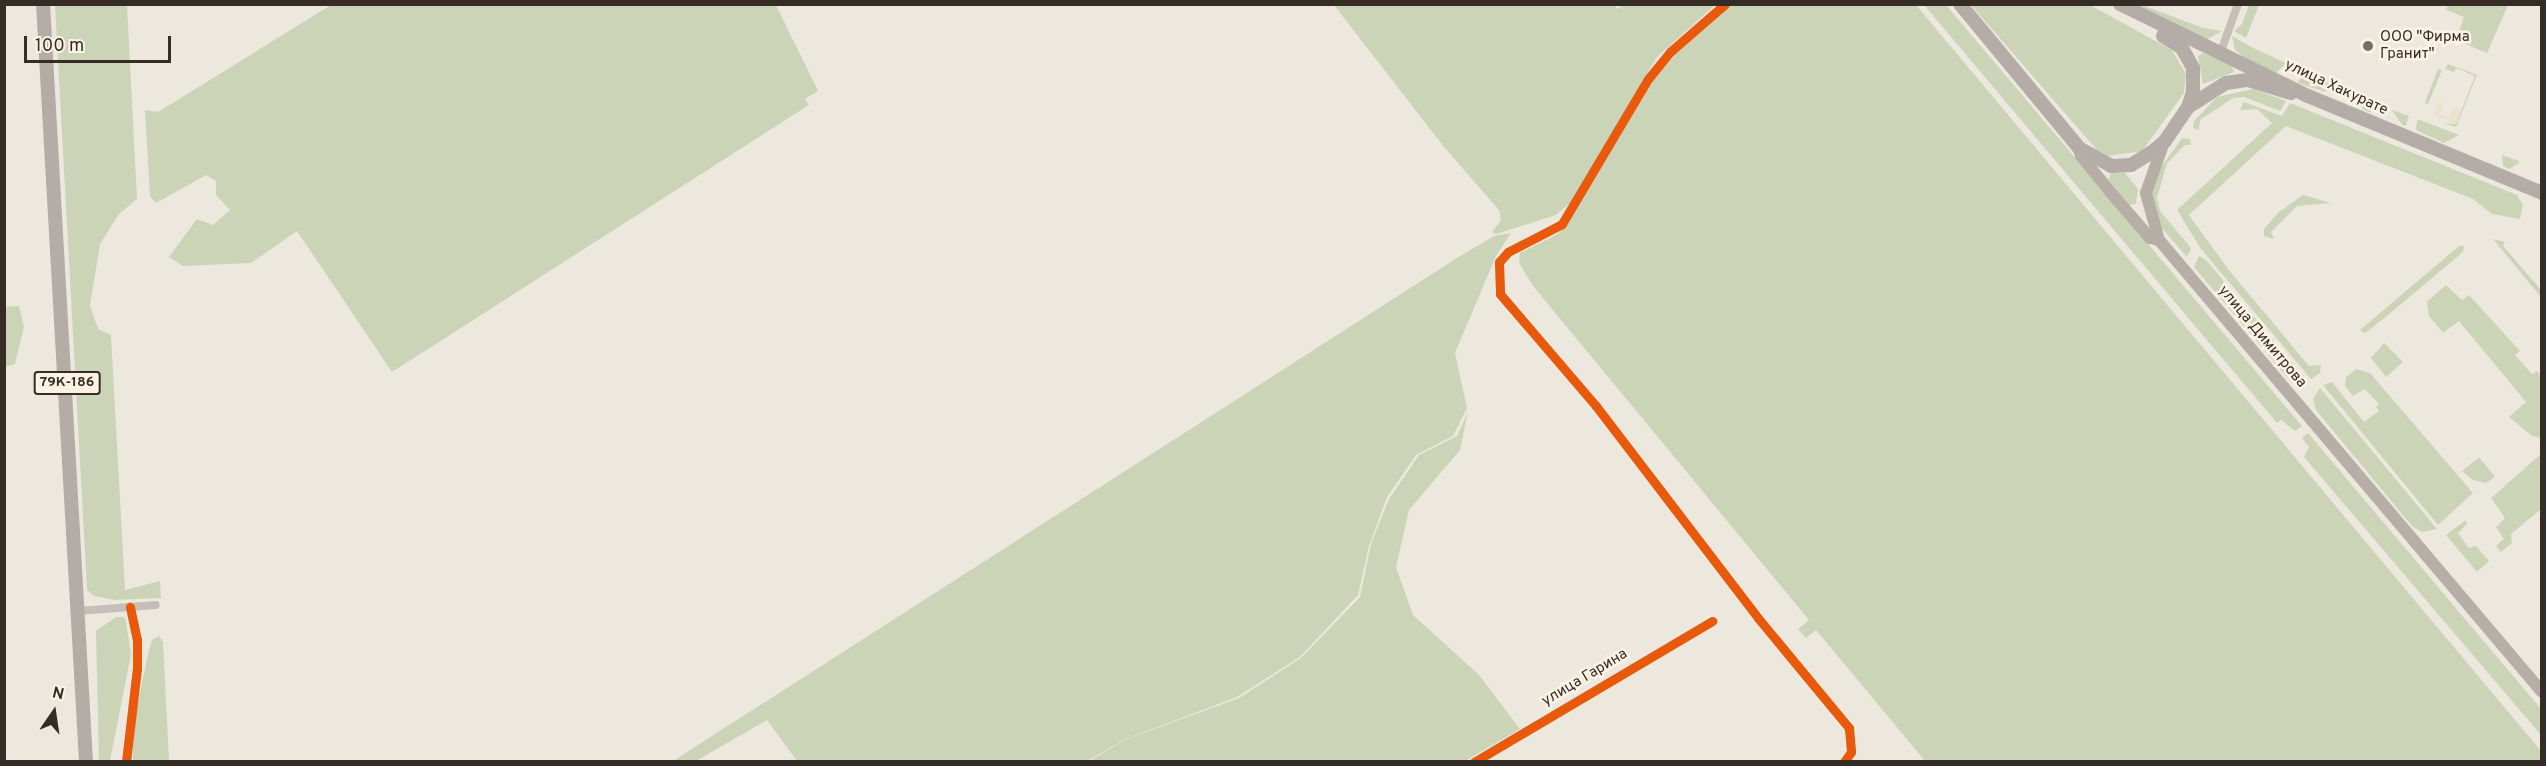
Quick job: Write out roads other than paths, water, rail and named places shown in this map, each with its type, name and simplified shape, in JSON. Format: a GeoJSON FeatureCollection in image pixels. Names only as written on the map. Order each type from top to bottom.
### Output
{"type":"FeatureCollection","features":[{"type":"Feature","properties":{"kind":"main road","name":"79К-186"},"geometry":{"type":"LineString","coordinates":[[43,4],[86,762]]}},
{"type":"Feature","properties":{"kind":"main road","name":"улица Димитрова"},"geometry":{"type":"LineString","coordinates":[[1960,4],[2079,148],[2081,156],[2150,238],[2159,240],[2541,692]]}},
{"type":"Feature","properties":{"kind":"main road","name":"улица Хакурате"},"geometry":{"type":"LineString","coordinates":[[2120,4],[2308,96],[2541,193]]}},
{"type":"Feature","properties":{"kind":"main road"},"geometry":{"type":"LineString","coordinates":[[2142,16],[2187,55],[2194,79],[2188,107],[2165,141],[2146,193],[2159,240]]}},
{"type":"Feature","properties":{"kind":"main road"},"geometry":{"type":"LineString","coordinates":[[2188,107],[2218,87],[2237,81],[2260,83],[2308,96]]}},
{"type":"Feature","properties":{"kind":"main road"},"geometry":{"type":"LineString","coordinates":[[2079,148],[2102,163],[2121,167],[2142,159],[2165,141]]}},
{"type":"Feature","properties":{"kind":"street"},"geometry":{"type":"LineString","coordinates":[[1725,4],[1670,52],[1648,79],[1562,224],[1508,252],[1499,262],[1500,294],[1596,406],[1758,618],[1850,728],[1851,752],[1844,762]]}},
{"type":"Feature","properties":{"kind":"street"},"geometry":{"type":"LineString","coordinates":[[2220,54],[2238,4]]}},
{"type":"Feature","properties":{"kind":"street"},"geometry":{"type":"LineString","coordinates":[[79,611],[156,605]]}},
{"type":"Feature","properties":{"kind":"street"},"geometry":{"type":"LineString","coordinates":[[126,762],[137,668],[137,640],[130,607]]}},
{"type":"Feature","properties":{"kind":"street","name":"улица Гарина"},"geometry":{"type":"LineString","coordinates":[[1474,762],[1712,621]]}},
{"type":"Feature","properties":{"kind":"place","name":"ООО \"Фирма Гранит\""},"geometry":{"type":"Point","coordinates":[2368,46]}}]}
